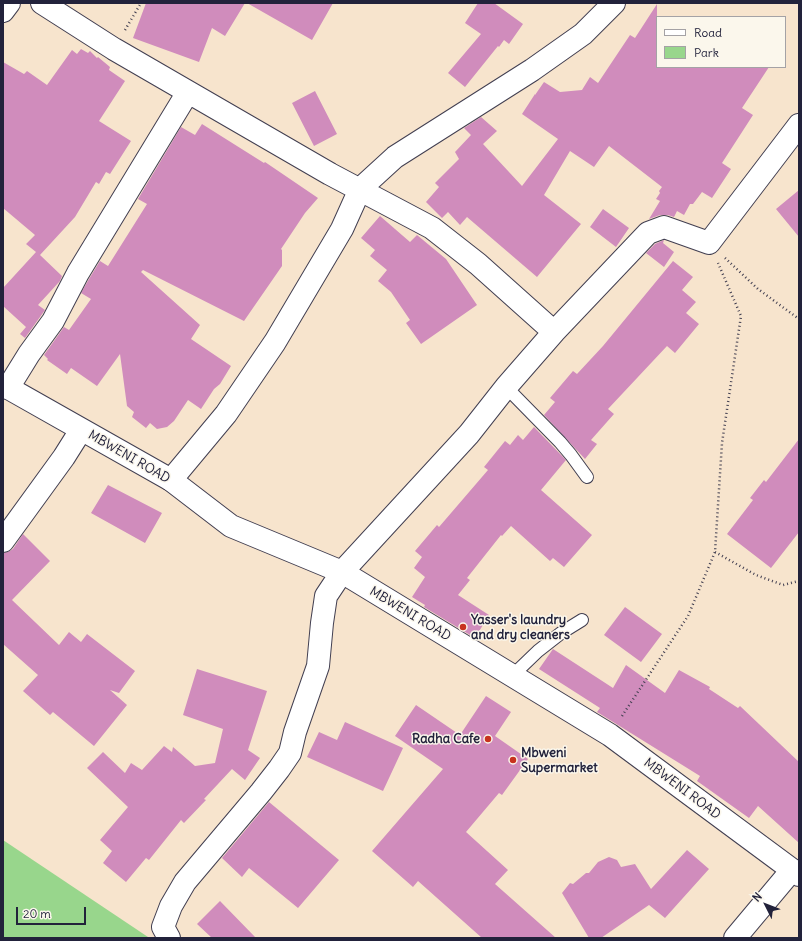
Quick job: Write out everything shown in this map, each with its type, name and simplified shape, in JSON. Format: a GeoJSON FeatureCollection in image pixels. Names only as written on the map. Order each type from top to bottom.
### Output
{"type":"FeatureCollection","features":[{"type":"Feature","properties":{"kind":"street"},"geometry":{"type":"LineString","coordinates":[[3,11],[8,3]]}},
{"type":"Feature","properties":{"kind":"street"},"geometry":{"type":"LineString","coordinates":[[42,3],[114,49],[330,174],[432,228],[478,264],[554,332]]}},
{"type":"Feature","properties":{"kind":"street"},"geometry":{"type":"LineString","coordinates":[[171,480],[226,414],[275,342],[342,229],[360,189],[396,157],[532,70],[583,34],[614,3]]}},
{"type":"Feature","properties":{"kind":"street"},"geometry":{"type":"LineString","coordinates":[[5,386],[53,321],[78,273],[188,92]]}},
{"type":"Feature","properties":{"kind":"street"},"geometry":{"type":"LineString","coordinates":[[169,938],[163,927],[170,906],[186,882],[266,786],[290,753],[295,732],[318,666],[326,596],[342,572],[469,434],[506,387],[554,332],[648,233],[664,227],[709,243],[799,125]]}},
{"type":"Feature","properties":{"kind":"street","name":"MBWENI ROAD"},"geometry":{"type":"LineString","coordinates":[[5,386],[171,480],[231,526],[342,572],[610,735],[795,873]]}},
{"type":"Feature","properties":{"kind":"street"},"geometry":{"type":"LineString","coordinates":[[3,541],[64,457],[81,430]]}},
{"type":"Feature","properties":{"kind":"street"},"geometry":{"type":"LineString","coordinates":[[734,938],[795,873]]}},
{"type":"Feature","properties":{"kind":"lane"},"geometry":{"type":"LineString","coordinates":[[506,387],[560,442],[587,477]]}},
{"type":"Feature","properties":{"kind":"lane"},"geometry":{"type":"LineString","coordinates":[[512,676],[538,651],[561,633],[582,620]]}},
{"type":"Feature","properties":{"kind":"path"},"geometry":{"type":"LineString","coordinates":[[114,49],[141,3]]}},
{"type":"Feature","properties":{"kind":"path"},"geometry":{"type":"LineString","coordinates":[[709,243],[758,289],[799,319]]}},
{"type":"Feature","properties":{"kind":"path"},"geometry":{"type":"LineString","coordinates":[[610,735],[688,616],[715,552],[722,442],[741,316],[709,243]]}},
{"type":"Feature","properties":{"kind":"path"},"geometry":{"type":"LineString","coordinates":[[715,552],[756,575],[783,585],[799,581]]}},
{"type":"Feature","properties":{"kind":"green space"},"geometry":{"type":"Polygon","coordinates":[[[3,840],[148,937],[3,938],[3,840]]]}},
{"type":"Feature","properties":{"kind":"building"},"geometry":{"type":"Polygon","coordinates":[[[146,3],[245,3],[225,36],[212,28],[199,62],[133,38],[146,3]]]}},
{"type":"Feature","properties":{"kind":"building"},"geometry":{"type":"Polygon","coordinates":[[[247,3],[333,3],[312,40],[247,3]]]}},
{"type":"Feature","properties":{"kind":"building"},"geometry":{"type":"Polygon","coordinates":[[[478,3],[494,3],[523,24],[509,44],[504,40],[499,47],[498,46],[465,87],[448,73],[481,34],[465,23],[478,3]]]}},
{"type":"Feature","properties":{"kind":"building"},"geometry":{"type":"Polygon","coordinates":[[[657,4],[656,68],[768,68],[742,108],[753,115],[722,163],[731,169],[712,198],[702,192],[693,204],[690,204],[684,215],[677,211],[674,217],[660,215],[649,219],[660,201],[656,199],[662,187],[609,146],[594,167],[570,151],[544,195],[581,224],[537,277],[467,217],[460,225],[448,212],[442,218],[426,202],[439,187],[435,183],[459,159],[455,152],[471,135],[464,128],[481,117],[497,131],[483,144],[522,186],[558,139],[522,114],[544,82],[560,92],[582,90],[590,77],[598,83],[630,35],[635,38],[657,4]]]}},
{"type":"Feature","properties":{"kind":"building"},"geometry":{"type":"Polygon","coordinates":[[[81,49],[88,53],[90,51],[110,67],[109,70],[125,81],[99,121],[131,141],[110,174],[106,172],[99,184],[96,182],[75,217],[40,255],[62,276],[60,281],[38,305],[45,310],[25,338],[20,334],[26,327],[3,306],[3,288],[36,252],[26,244],[35,235],[3,208],[3,62],[24,74],[27,71],[47,85],[72,50],[77,54],[81,49]]]}},
{"type":"Feature","properties":{"kind":"building"},"geometry":{"type":"Polygon","coordinates":[[[315,91],[337,134],[314,146],[292,103],[315,91]]]}},
{"type":"Feature","properties":{"kind":"building"},"geometry":{"type":"Polygon","coordinates":[[[202,124],[264,163],[265,162],[318,198],[305,213],[281,249],[282,266],[244,321],[143,270],[141,272],[200,325],[191,339],[231,366],[220,384],[214,389],[201,409],[188,400],[174,421],[167,427],[157,429],[150,423],[146,428],[132,417],[134,412],[127,406],[120,354],[97,386],[71,368],[67,374],[47,360],[48,359],[44,355],[64,327],[69,330],[91,299],[81,293],[100,261],[108,266],[147,204],[138,199],[181,127],[195,135],[202,124]]]}},
{"type":"Feature","properties":{"kind":"building"},"geometry":{"type":"Polygon","coordinates":[[[799,190],[799,237],[776,209],[799,190]]]}},
{"type":"Feature","properties":{"kind":"building"},"geometry":{"type":"Polygon","coordinates":[[[603,209],[629,228],[616,247],[590,227],[603,209]]]}},
{"type":"Feature","properties":{"kind":"building"},"geometry":{"type":"Polygon","coordinates":[[[380,216],[410,242],[417,235],[446,259],[477,305],[421,344],[406,323],[410,320],[391,292],[378,281],[387,270],[370,256],[375,250],[361,238],[380,216]]]}},
{"type":"Feature","properties":{"kind":"building"},"geometry":{"type":"Polygon","coordinates":[[[664,240],[663,243],[674,252],[664,267],[646,253],[655,244],[664,240]]]}},
{"type":"Feature","properties":{"kind":"building"},"geometry":{"type":"Polygon","coordinates":[[[673,261],[693,277],[682,290],[696,302],[686,313],[699,324],[675,353],[667,346],[608,409],[614,414],[591,440],[597,444],[585,459],[544,415],[555,402],[550,398],[573,371],[577,374],[603,346],[673,261]]]}},
{"type":"Feature","properties":{"kind":"building"},"geometry":{"type":"Polygon","coordinates":[[[534,427],[566,460],[541,490],[592,535],[564,567],[553,558],[550,561],[511,526],[502,536],[501,535],[467,578],[470,580],[458,595],[489,615],[475,638],[424,607],[425,605],[412,597],[425,577],[414,568],[422,557],[415,551],[437,525],[439,527],[488,470],[484,467],[505,441],[510,445],[518,435],[523,440],[534,427]]]}},
{"type":"Feature","properties":{"kind":"building"},"geometry":{"type":"Polygon","coordinates":[[[799,439],[799,532],[771,568],[727,534],[753,500],[750,498],[764,480],[766,482],[799,439]]]}},
{"type":"Feature","properties":{"kind":"building"},"geometry":{"type":"Polygon","coordinates":[[[108,485],[162,513],[145,543],[91,513],[108,485]]]}},
{"type":"Feature","properties":{"kind":"building"},"geometry":{"type":"Polygon","coordinates":[[[23,534],[50,561],[12,600],[59,645],[69,632],[81,642],[87,634],[135,671],[119,693],[110,690],[127,705],[94,746],[53,712],[50,715],[23,691],[38,675],[3,644],[3,553],[13,549],[23,534]]]}},
{"type":"Feature","properties":{"kind":"building"},"geometry":{"type":"Polygon","coordinates":[[[625,607],[662,634],[641,662],[604,635],[625,607]]]}},
{"type":"Feature","properties":{"kind":"building"},"geometry":{"type":"Polygon","coordinates":[[[553,649],[613,688],[626,665],[665,693],[679,670],[710,687],[709,689],[738,708],[740,706],[799,762],[799,843],[758,806],[749,818],[697,781],[700,776],[597,712],[600,708],[539,669],[553,649]]]}},
{"type":"Feature","properties":{"kind":"building"},"geometry":{"type":"Polygon","coordinates":[[[197,669],[267,691],[248,750],[260,758],[245,780],[232,769],[184,823],[181,820],[149,860],[146,858],[126,882],[103,863],[112,851],[100,840],[128,807],[87,768],[103,752],[125,773],[131,763],[142,770],[164,746],[172,752],[173,747],[195,766],[215,763],[223,729],[183,715],[197,669]]]}},
{"type":"Feature","properties":{"kind":"building"},"geometry":{"type":"Polygon","coordinates":[[[486,696],[511,712],[495,736],[528,759],[502,795],[499,793],[466,832],[508,870],[495,884],[556,938],[482,938],[418,881],[413,887],[372,851],[443,769],[395,736],[416,705],[460,735],[486,696]]]}},
{"type":"Feature","properties":{"kind":"building"},"geometry":{"type":"Polygon","coordinates":[[[345,722],[403,748],[383,791],[307,757],[319,732],[337,740],[345,722]]]}},
{"type":"Feature","properties":{"kind":"building"},"geometry":{"type":"Polygon","coordinates":[[[269,802],[339,860],[298,908],[249,868],[242,877],[222,858],[269,802]]]}},
{"type":"Feature","properties":{"kind":"building"},"geometry":{"type":"Polygon","coordinates":[[[687,850],[709,869],[665,918],[649,905],[601,938],[589,938],[562,893],[570,883],[573,884],[586,873],[589,873],[598,862],[609,857],[617,860],[621,867],[635,864],[651,889],[687,850]]]}},
{"type":"Feature","properties":{"kind":"building"},"geometry":{"type":"Polygon","coordinates":[[[220,901],[256,938],[212,938],[197,924],[220,901]]]}},
{"type":"Feature","properties":{"kind":"place","name":"Yasser's laundry and dry cleaners"},"geometry":{"type":"Point","coordinates":[463,627]}},
{"type":"Feature","properties":{"kind":"place","name":"Radha Cafe"},"geometry":{"type":"Point","coordinates":[488,739]}},
{"type":"Feature","properties":{"kind":"place","name":"Mbweni Supermarket"},"geometry":{"type":"Point","coordinates":[513,760]}}]}
